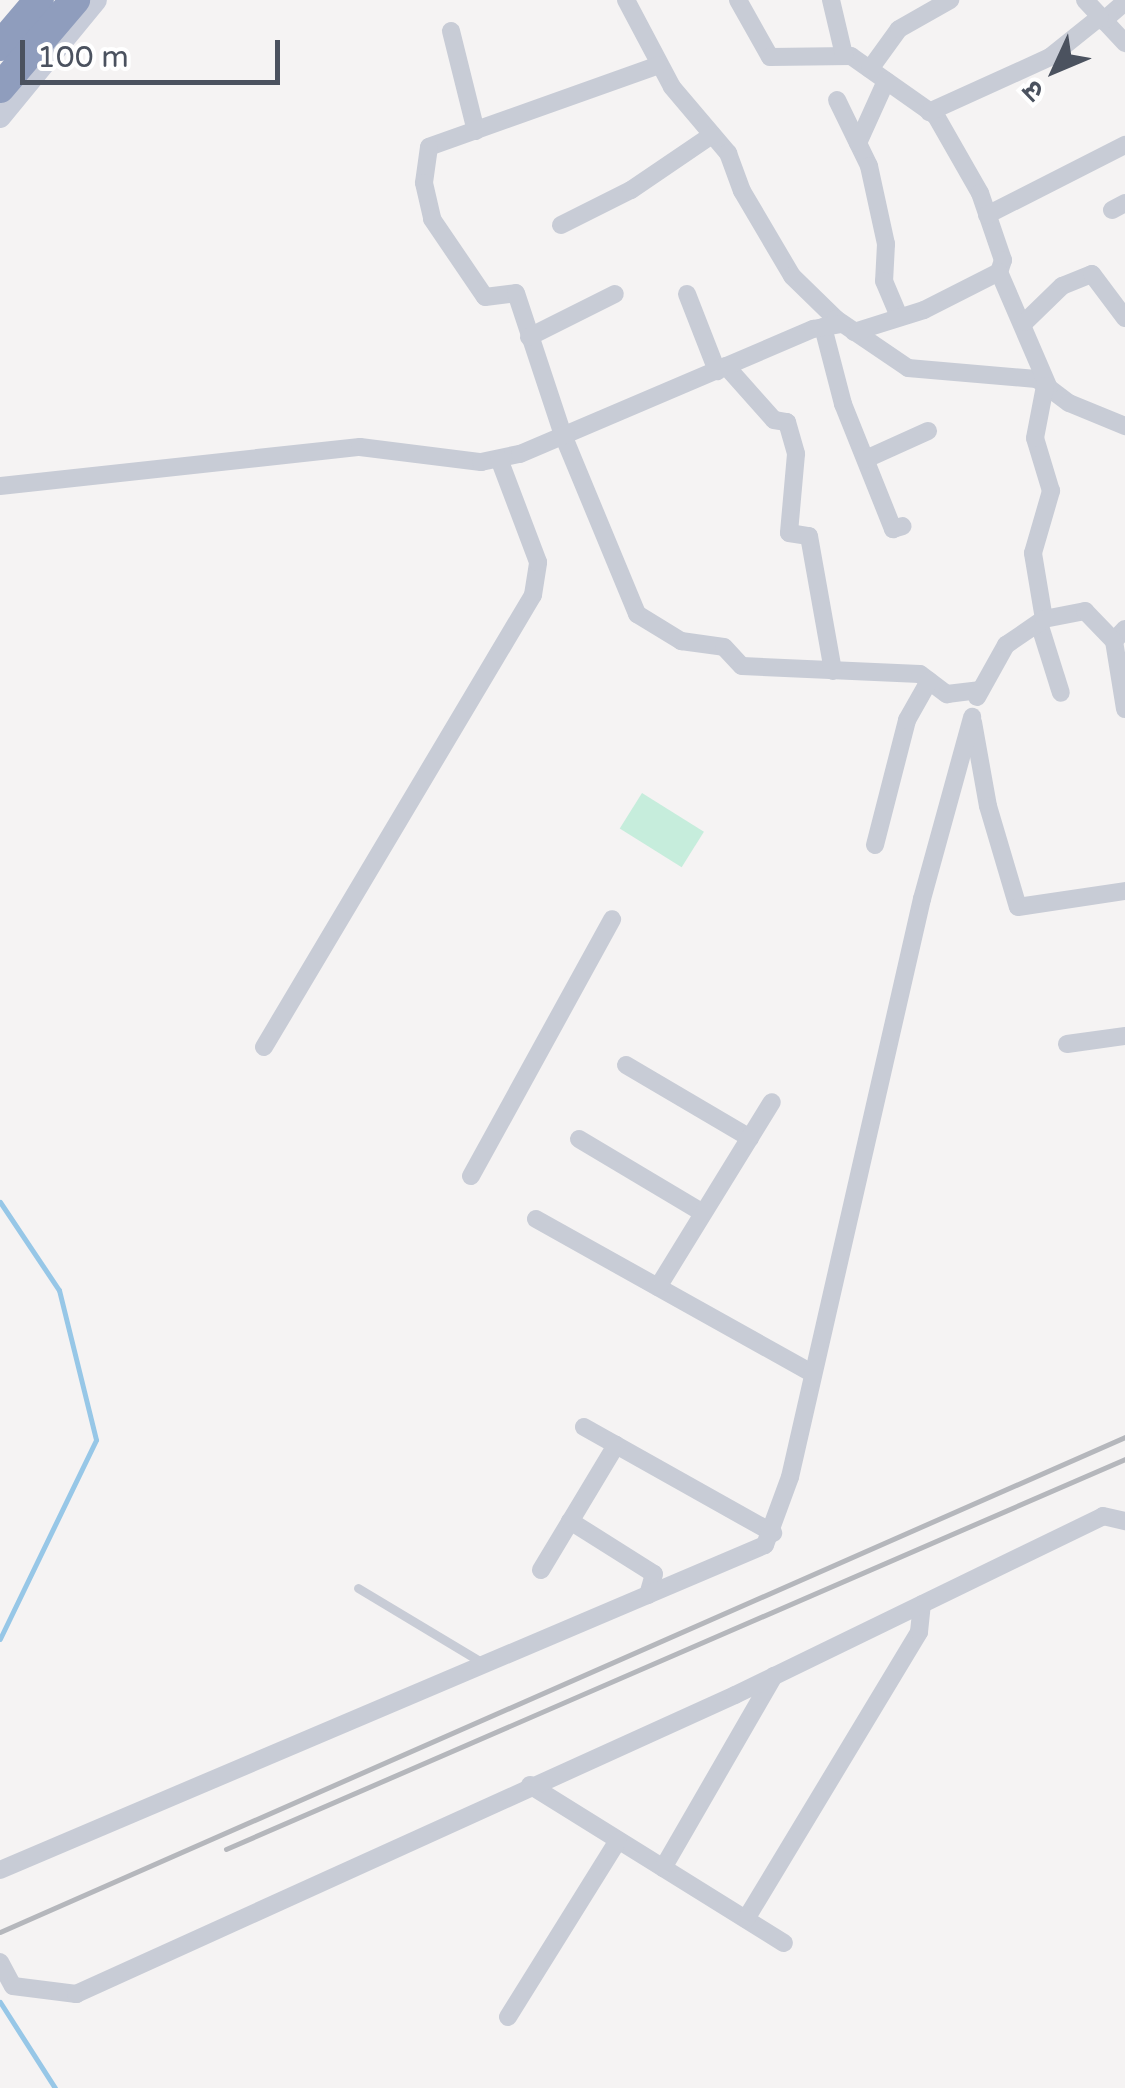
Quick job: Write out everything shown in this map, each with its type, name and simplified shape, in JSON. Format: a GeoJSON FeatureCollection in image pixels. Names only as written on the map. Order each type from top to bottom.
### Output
{"type":"FeatureCollection","features":[{"type":"Feature","properties":{"kind":"highway"},"geometry":{"type":"LineString","coordinates":[[0,46],[38,0]]}},
{"type":"Feature","properties":{"kind":"highway"},"geometry":{"type":"LineString","coordinates":[[0,88],[74,0]]}},
{"type":"Feature","properties":{"kind":"street"},"geometry":{"type":"LineString","coordinates":[[0,117],[96,0]]}},
{"type":"Feature","properties":{"kind":"street"},"geometry":{"type":"LineString","coordinates":[[626,0],[659,65],[712,135],[792,276],[840,328],[908,368],[1037,379],[1125,426]]}},
{"type":"Feature","properties":{"kind":"street"},"geometry":{"type":"LineString","coordinates":[[0,486],[360,447],[482,462],[499,459],[722,368],[840,328],[899,317],[998,272],[1003,260],[987,215],[955,144],[929,112],[844,55],[770,58],[738,0]]}},
{"type":"Feature","properties":{"kind":"street"},"geometry":{"type":"LineString","coordinates":[[832,0],[844,55]]}},
{"type":"Feature","properties":{"kind":"street"},"geometry":{"type":"LineString","coordinates":[[870,69],[899,29],[928,6],[950,0]]}},
{"type":"Feature","properties":{"kind":"street"},"geometry":{"type":"LineString","coordinates":[[1085,0],[1125,44]]}},
{"type":"Feature","properties":{"kind":"street"},"geometry":{"type":"LineString","coordinates":[[929,112],[1050,57],[1125,2]]}},
{"type":"Feature","properties":{"kind":"street"},"geometry":{"type":"LineString","coordinates":[[450,31],[476,131]]}},
{"type":"Feature","properties":{"kind":"street"},"geometry":{"type":"LineString","coordinates":[[659,65],[429,148],[424,183],[432,219],[485,297],[516,293],[562,435],[636,614],[681,641],[724,647],[742,666],[920,674],[947,694],[979,690]]}},
{"type":"Feature","properties":{"kind":"street"},"geometry":{"type":"LineString","coordinates":[[858,143],[886,81]]}},
{"type":"Feature","properties":{"kind":"street"},"geometry":{"type":"LineString","coordinates":[[836,100],[858,143],[881,214],[884,281],[899,317]]}},
{"type":"Feature","properties":{"kind":"street"},"geometry":{"type":"LineString","coordinates":[[562,225],[632,190],[712,135]]}},
{"type":"Feature","properties":{"kind":"street"},"geometry":{"type":"LineString","coordinates":[[987,215],[1125,145]]}},
{"type":"Feature","properties":{"kind":"street"},"geometry":{"type":"LineString","coordinates":[[998,272],[1025,322],[1047,387],[1035,438],[1051,491],[1032,553],[1042,621],[1061,693]]}},
{"type":"Feature","properties":{"kind":"street"},"geometry":{"type":"LineString","coordinates":[[1025,322],[1062,286],[1092,274],[1125,318]]}},
{"type":"Feature","properties":{"kind":"street"},"geometry":{"type":"LineString","coordinates":[[530,337],[616,294]]}},
{"type":"Feature","properties":{"kind":"street"},"geometry":{"type":"LineString","coordinates":[[687,294],[722,368],[774,420],[787,422],[796,454],[789,533],[809,536],[832,671]]}},
{"type":"Feature","properties":{"kind":"street"},"geometry":{"type":"LineString","coordinates":[[840,328],[843,404],[893,530],[903,526]]}},
{"type":"Feature","properties":{"kind":"street"},"geometry":{"type":"LineString","coordinates":[[866,459],[928,431]]}},
{"type":"Feature","properties":{"kind":"street"},"geometry":{"type":"LineString","coordinates":[[264,1048],[533,595],[538,562],[499,459]]}},
{"type":"Feature","properties":{"kind":"street"},"geometry":{"type":"LineString","coordinates":[[0,1870],[481,1662],[721,1567],[765,1545],[773,1532],[922,899],[979,690],[1006,645],[1042,621],[1085,611],[1119,635],[1125,709]]}},
{"type":"Feature","properties":{"kind":"street"},"geometry":{"type":"LineString","coordinates":[[875,844],[907,720],[929,681]]}},
{"type":"Feature","properties":{"kind":"street"},"geometry":{"type":"LineString","coordinates":[[972,716],[988,806],[1018,907],[1125,891]]}},
{"type":"Feature","properties":{"kind":"street"},"geometry":{"type":"LineString","coordinates":[[471,1176],[612,920]]}},
{"type":"Feature","properties":{"kind":"street"},"geometry":{"type":"LineString","coordinates":[[1067,1044],[1125,1036]]}},
{"type":"Feature","properties":{"kind":"street"},"geometry":{"type":"LineString","coordinates":[[626,1065],[750,1138]]}},
{"type":"Feature","properties":{"kind":"street"},"geometry":{"type":"LineString","coordinates":[[658,1287],[772,1102]]}},
{"type":"Feature","properties":{"kind":"street"},"geometry":{"type":"LineString","coordinates":[[580,1139],[703,1214]]}},
{"type":"Feature","properties":{"kind":"street"},"geometry":{"type":"LineString","coordinates":[[536,1219],[810,1372]]}},
{"type":"Feature","properties":{"kind":"street"},"geometry":{"type":"LineString","coordinates":[[584,1427],[773,1532]]}},
{"type":"Feature","properties":{"kind":"street"},"geometry":{"type":"LineString","coordinates":[[541,1570],[616,1445]]}},
{"type":"Feature","properties":{"kind":"street"},"geometry":{"type":"LineString","coordinates":[[0,1962],[6,1992],[76,1994],[774,1676],[1103,1516],[1125,1521]]}},
{"type":"Feature","properties":{"kind":"street"},"geometry":{"type":"LineString","coordinates":[[570,1521],[654,1574],[648,1595]]}},
{"type":"Feature","properties":{"kind":"street"},"geometry":{"type":"LineString","coordinates":[[746,1919],[919,1632],[922,1604]]}},
{"type":"Feature","properties":{"kind":"street"},"geometry":{"type":"LineString","coordinates":[[664,1868],[774,1676]]}},
{"type":"Feature","properties":{"kind":"street"},"geometry":{"type":"LineString","coordinates":[[530,1786],[784,1943]]}},
{"type":"Feature","properties":{"kind":"street"},"geometry":{"type":"LineString","coordinates":[[508,2017],[618,1840]]}},
{"type":"Feature","properties":{"kind":"lane"},"geometry":{"type":"LineString","coordinates":[[358,1588],[481,1662]]}},
{"type":"Feature","properties":{"kind":"green space"},"geometry":{"type":"Polygon","coordinates":[[[642,793],[704,832],[682,867],[620,829],[642,793]]]}},
{"type":"Feature","properties":{"kind":"waterway"},"geometry":{"type":"LineString","coordinates":[[0,1202],[59,1290],[96,1440],[0,1639]]}},
{"type":"Feature","properties":{"kind":"waterway"},"geometry":{"type":"LineString","coordinates":[[0,2002],[55,2088]]}},
{"type":"Feature","properties":{"kind":"railway"},"geometry":{"type":"LineString","coordinates":[[0,1932],[1125,1437]]}},
{"type":"Feature","properties":{"kind":"railway"},"geometry":{"type":"LineString","coordinates":[[226,1849],[1125,1459]]}}]}
